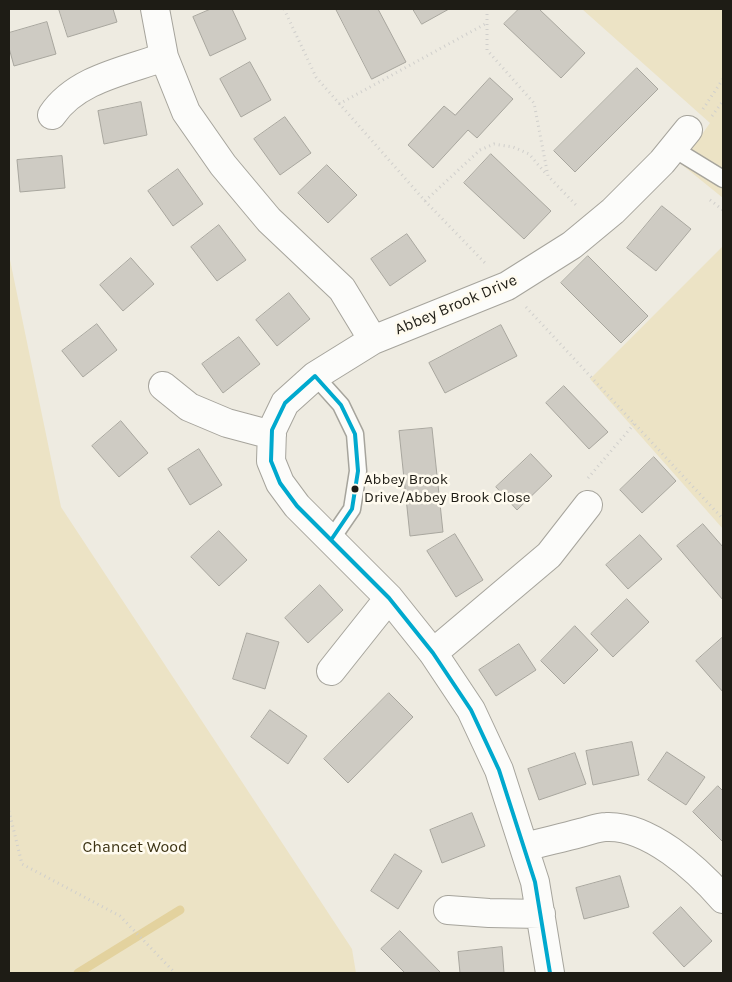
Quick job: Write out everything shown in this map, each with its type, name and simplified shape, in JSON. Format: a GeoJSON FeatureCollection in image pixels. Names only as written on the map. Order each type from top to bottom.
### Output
{"type":"FeatureCollection","features":[{"type":"Feature","properties":{"kind":"street"},"geometry":{"type":"LineString","coordinates":[[156,9],[164,57],[186,112],[223,165],[269,220],[342,289],[372,340]]}},
{"type":"Feature","properties":{"kind":"street"},"geometry":{"type":"LineString","coordinates":[[52,115],[60,103],[71,93],[95,81],[164,57]]}},
{"type":"Feature","properties":{"kind":"street","name":"Abbey Brook Drive"},"geometry":{"type":"LineString","coordinates":[[550,973],[541,914],[525,847],[500,770],[471,710],[433,653],[389,598],[330,541],[297,506],[280,483],[271,461],[272,430],[285,403],[314,376],[372,340],[507,286],[572,245],[613,211],[681,140]]}},
{"type":"Feature","properties":{"kind":"street"},"geometry":{"type":"LineString","coordinates":[[163,386],[189,407],[227,423],[272,436]]}},
{"type":"Feature","properties":{"kind":"street"},"geometry":{"type":"LineString","coordinates":[[433,653],[550,555],[588,505]]}},
{"type":"Feature","properties":{"kind":"street"},"geometry":{"type":"LineString","coordinates":[[331,671],[389,598]]}},
{"type":"Feature","properties":{"kind":"street"},"geometry":{"type":"LineString","coordinates":[[525,847],[605,826],[627,828],[648,836],[719,885]]}},
{"type":"Feature","properties":{"kind":"street"},"geometry":{"type":"LineString","coordinates":[[448,910],[489,914],[541,914]]}},
{"type":"Feature","properties":{"kind":"lane"},"geometry":{"type":"LineString","coordinates":[[681,140],[723,179]]}},
{"type":"Feature","properties":{"kind":"lane"},"geometry":{"type":"LineString","coordinates":[[314,376],[341,405],[355,434],[358,471],[352,509],[330,541]]}},
{"type":"Feature","properties":{"kind":"path"},"geometry":{"type":"LineString","coordinates":[[487,9],[487,50],[534,102],[548,176]]}},
{"type":"Feature","properties":{"kind":"path"},"geometry":{"type":"LineString","coordinates":[[339,104],[487,23]]}},
{"type":"Feature","properties":{"kind":"path"},"geometry":{"type":"LineString","coordinates":[[681,140],[723,79]]}},
{"type":"Feature","properties":{"kind":"path"},"geometry":{"type":"LineString","coordinates":[[425,201],[480,150],[494,144],[513,147],[529,154],[595,226]]}},
{"type":"Feature","properties":{"kind":"path"},"geometry":{"type":"LineString","coordinates":[[588,505],[574,493],[635,424]]}},
{"type":"Feature","properties":{"kind":"path"},"geometry":{"type":"LineString","coordinates":[[9,811],[22,864],[120,916],[175,973]]}},
{"type":"Feature","properties":{"kind":"green space"},"geometry":{"type":"Polygon","coordinates":[[[582,9],[723,9],[723,198],[681,164],[710,123],[582,9]]]}},
{"type":"Feature","properties":{"kind":"green space"},"geometry":{"type":"Polygon","coordinates":[[[723,246],[723,529],[590,379],[723,246]]]}},
{"type":"Feature","properties":{"kind":"green space","name":"Chancet Wood"},"geometry":{"type":"Polygon","coordinates":[[[9,255],[61,507],[352,949],[356,973],[9,973],[9,255]]]}},
{"type":"Feature","properties":{"kind":"building"},"geometry":{"type":"Polygon","coordinates":[[[59,9],[113,9],[117,22],[68,37],[59,9]]]}},
{"type":"Feature","properties":{"kind":"building"},"geometry":{"type":"Polygon","coordinates":[[[211,9],[232,9],[246,39],[210,56],[193,17],[211,9]]]}},
{"type":"Feature","properties":{"kind":"building"},"geometry":{"type":"Polygon","coordinates":[[[336,9],[378,9],[406,62],[372,79],[336,9]]]}},
{"type":"Feature","properties":{"kind":"building"},"geometry":{"type":"Polygon","coordinates":[[[413,9],[449,9],[422,24],[413,9]]]}},
{"type":"Feature","properties":{"kind":"building"},"geometry":{"type":"Polygon","coordinates":[[[519,9],[539,9],[585,53],[561,78],[504,24],[519,9]]]}},
{"type":"Feature","properties":{"kind":"building"},"geometry":{"type":"Polygon","coordinates":[[[47,22],[56,54],[14,66],[9,48],[9,33],[47,22]]]}},
{"type":"Feature","properties":{"kind":"building"},"geometry":{"type":"Polygon","coordinates":[[[250,62],[271,100],[241,117],[220,79],[250,62]]]}},
{"type":"Feature","properties":{"kind":"building"},"geometry":{"type":"Polygon","coordinates":[[[637,68],[658,89],[575,172],[554,151],[637,68]]]}},
{"type":"Feature","properties":{"kind":"building"},"geometry":{"type":"Polygon","coordinates":[[[490,78],[513,99],[477,138],[468,130],[433,168],[408,145],[444,106],[455,115],[490,78]]]}},
{"type":"Feature","properties":{"kind":"building"},"geometry":{"type":"Polygon","coordinates":[[[141,102],[147,135],[104,144],[98,111],[141,102]]]}},
{"type":"Feature","properties":{"kind":"building"},"geometry":{"type":"Polygon","coordinates":[[[285,117],[311,153],[280,175],[254,139],[285,117]]]}},
{"type":"Feature","properties":{"kind":"building"},"geometry":{"type":"Polygon","coordinates":[[[491,154],[551,211],[524,239],[464,183],[491,154]]]}},
{"type":"Feature","properties":{"kind":"building"},"geometry":{"type":"Polygon","coordinates":[[[62,156],[65,188],[20,192],[17,160],[62,156]]]}},
{"type":"Feature","properties":{"kind":"building"},"geometry":{"type":"Polygon","coordinates":[[[327,165],[357,195],[328,223],[298,193],[327,165]]]}},
{"type":"Feature","properties":{"kind":"building"},"geometry":{"type":"Polygon","coordinates":[[[178,169],[203,204],[173,226],[148,191],[178,169]]]}},
{"type":"Feature","properties":{"kind":"building"},"geometry":{"type":"Polygon","coordinates":[[[662,206],[691,229],[656,271],[627,248],[662,206]]]}},
{"type":"Feature","properties":{"kind":"building"},"geometry":{"type":"Polygon","coordinates":[[[219,225],[246,260],[217,281],[191,247],[219,225]]]}},
{"type":"Feature","properties":{"kind":"building"},"geometry":{"type":"Polygon","coordinates":[[[407,234],[426,261],[390,286],[371,259],[407,234]]]}},
{"type":"Feature","properties":{"kind":"building"},"geometry":{"type":"Polygon","coordinates":[[[588,256],[648,316],[621,343],[561,283],[588,256]]]}},
{"type":"Feature","properties":{"kind":"building"},"geometry":{"type":"Polygon","coordinates":[[[131,258],[154,284],[123,311],[100,285],[131,258]]]}},
{"type":"Feature","properties":{"kind":"building"},"geometry":{"type":"Polygon","coordinates":[[[289,293],[310,319],[277,346],[256,320],[289,293]]]}},
{"type":"Feature","properties":{"kind":"building"},"geometry":{"type":"Polygon","coordinates":[[[97,324],[117,350],[83,377],[62,351],[97,324]]]}},
{"type":"Feature","properties":{"kind":"building"},"geometry":{"type":"Polygon","coordinates":[[[501,325],[517,356],[445,393],[429,363],[501,325]]]}},
{"type":"Feature","properties":{"kind":"building"},"geometry":{"type":"Polygon","coordinates":[[[239,337],[260,364],[223,393],[202,364],[239,337]]]}},
{"type":"Feature","properties":{"kind":"building"},"geometry":{"type":"Polygon","coordinates":[[[564,386],[608,432],[589,449],[546,403],[564,386]]]}},
{"type":"Feature","properties":{"kind":"building"},"geometry":{"type":"Polygon","coordinates":[[[121,421],[148,453],[119,477],[92,446],[121,421]]]}},
{"type":"Feature","properties":{"kind":"building"},"geometry":{"type":"Polygon","coordinates":[[[432,428],[443,532],[410,536],[399,431],[432,428]]]}},
{"type":"Feature","properties":{"kind":"building"},"geometry":{"type":"Polygon","coordinates":[[[199,449],[222,485],[190,505],[168,469],[199,449]]]}},
{"type":"Feature","properties":{"kind":"building"},"geometry":{"type":"Polygon","coordinates":[[[531,454],[552,476],[517,510],[496,487],[531,454]]]}},
{"type":"Feature","properties":{"kind":"building"},"geometry":{"type":"Polygon","coordinates":[[[654,457],[676,481],[642,513],[620,490],[654,457]]]}},
{"type":"Feature","properties":{"kind":"building"},"geometry":{"type":"Polygon","coordinates":[[[703,524],[723,547],[723,600],[677,546],[703,524]]]}},
{"type":"Feature","properties":{"kind":"building"},"geometry":{"type":"Polygon","coordinates":[[[219,531],[247,560],[219,586],[191,557],[219,531]]]}},
{"type":"Feature","properties":{"kind":"building"},"geometry":{"type":"Polygon","coordinates":[[[455,534],[483,580],[456,597],[427,551],[455,534]]]}},
{"type":"Feature","properties":{"kind":"building"},"geometry":{"type":"Polygon","coordinates":[[[640,535],[662,559],[628,589],[606,565],[640,535]]]}},
{"type":"Feature","properties":{"kind":"building"},"geometry":{"type":"Polygon","coordinates":[[[320,585],[343,610],[308,643],[285,618],[320,585]]]}},
{"type":"Feature","properties":{"kind":"building"},"geometry":{"type":"Polygon","coordinates":[[[627,599],[649,622],[613,657],[591,634],[627,599]]]}},
{"type":"Feature","properties":{"kind":"building"},"geometry":{"type":"Polygon","coordinates":[[[575,626],[598,650],[564,684],[541,661],[575,626]]]}},
{"type":"Feature","properties":{"kind":"building"},"geometry":{"type":"Polygon","coordinates":[[[247,633],[279,642],[265,689],[233,679],[247,633]]]}},
{"type":"Feature","properties":{"kind":"building"},"geometry":{"type":"Polygon","coordinates":[[[722,638],[723,640],[723,692],[696,661],[722,638]]]}},
{"type":"Feature","properties":{"kind":"building"},"geometry":{"type":"Polygon","coordinates":[[[519,644],[536,670],[496,696],[479,670],[519,644]]]}},
{"type":"Feature","properties":{"kind":"building"},"geometry":{"type":"Polygon","coordinates":[[[389,693],[413,717],[348,783],[324,759],[389,693]]]}},
{"type":"Feature","properties":{"kind":"building"},"geometry":{"type":"Polygon","coordinates":[[[270,710],[307,736],[288,764],[251,737],[270,710]]]}},
{"type":"Feature","properties":{"kind":"building"},"geometry":{"type":"Polygon","coordinates":[[[632,742],[639,775],[593,785],[586,751],[632,742]]]}},
{"type":"Feature","properties":{"kind":"building"},"geometry":{"type":"Polygon","coordinates":[[[667,752],[705,777],[686,805],[648,780],[667,752]]]}},
{"type":"Feature","properties":{"kind":"building"},"geometry":{"type":"Polygon","coordinates":[[[575,753],[586,784],[539,800],[528,769],[575,753]]]}},
{"type":"Feature","properties":{"kind":"building"},"geometry":{"type":"Polygon","coordinates":[[[718,786],[723,791],[723,842],[693,812],[718,786]]]}},
{"type":"Feature","properties":{"kind":"building"},"geometry":{"type":"Polygon","coordinates":[[[472,813],[485,846],[442,863],[430,830],[472,813]]]}},
{"type":"Feature","properties":{"kind":"building"},"geometry":{"type":"Polygon","coordinates":[[[395,854],[422,871],[398,909],[371,891],[395,854]]]}},
{"type":"Feature","properties":{"kind":"building"},"geometry":{"type":"Polygon","coordinates":[[[620,876],[629,907],[584,919],[576,888],[620,876]]]}},
{"type":"Feature","properties":{"kind":"building"},"geometry":{"type":"Polygon","coordinates":[[[681,907],[712,941],[684,967],[653,933],[681,907]]]}},
{"type":"Feature","properties":{"kind":"building"},"geometry":{"type":"Polygon","coordinates":[[[400,931],[441,973],[405,973],[381,949],[400,931]]]}},
{"type":"Feature","properties":{"kind":"building"},"geometry":{"type":"Polygon","coordinates":[[[502,947],[504,973],[460,973],[458,952],[502,947]]]}},
{"type":"Feature","properties":{"kind":"waterway"},"geometry":{"type":"LineString","coordinates":[[78,973],[180,910]]}},
{"type":"Feature","properties":{"kind":"transit line"},"geometry":{"type":"LineString","coordinates":[[315,376],[341,405],[355,434],[358,471],[352,509],[331,540],[297,506],[280,483],[271,461],[272,430],[285,403],[315,376]]}},
{"type":"Feature","properties":{"kind":"transit line"},"geometry":{"type":"LineString","coordinates":[[331,540],[389,598],[433,653],[471,710],[499,770],[535,882],[550,973]]}},
{"type":"Feature","properties":{"kind":"place","name":"Abbey Brook Drive/Abbey Brook Close"},"geometry":{"type":"Point","coordinates":[355,489]}}]}
